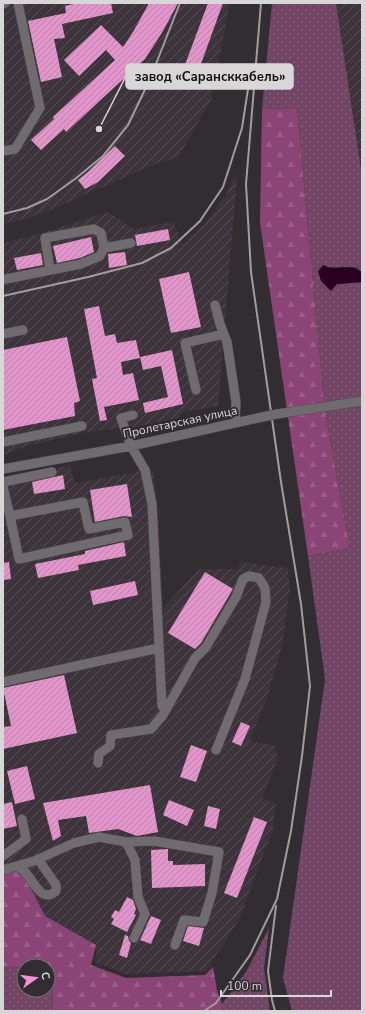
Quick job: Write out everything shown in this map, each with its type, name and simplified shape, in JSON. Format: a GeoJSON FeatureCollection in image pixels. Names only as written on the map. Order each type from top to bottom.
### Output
{"type":"FeatureCollection","features":[{"type":"Feature","properties":{"kind":"street"},"geometry":{"type":"LineString","coordinates":[[3,151],[16,149],[40,108],[18,3]]}},
{"type":"Feature","properties":{"kind":"street"},"geometry":{"type":"LineString","coordinates":[[3,279],[50,270],[81,264],[100,256],[104,248],[101,233],[94,229],[44,238],[50,270]]}},
{"type":"Feature","properties":{"kind":"street"},"geometry":{"type":"LineString","coordinates":[[104,248],[131,243]]}},
{"type":"Feature","properties":{"kind":"street"},"geometry":{"type":"LineString","coordinates":[[215,305],[227,342],[236,402],[235,422]]}},
{"type":"Feature","properties":{"kind":"street"},"geometry":{"type":"LineString","coordinates":[[3,334],[23,330]]}},
{"type":"Feature","properties":{"kind":"street"},"geometry":{"type":"LineString","coordinates":[[196,390],[185,343],[224,334]]}},
{"type":"Feature","properties":{"kind":"street","name":"Пролетарская улица"},"geometry":{"type":"LineString","coordinates":[[3,469],[131,446],[276,414],[362,401]]}},
{"type":"Feature","properties":{"kind":"street"},"geometry":{"type":"LineString","coordinates":[[111,420],[133,415]]}},
{"type":"Feature","properties":{"kind":"street"},"geometry":{"type":"LineString","coordinates":[[121,418],[131,446],[145,470],[152,504],[162,706],[166,708]]}},
{"type":"Feature","properties":{"kind":"street"},"geometry":{"type":"LineString","coordinates":[[3,442],[82,426]]}},
{"type":"Feature","properties":{"kind":"street"},"geometry":{"type":"LineString","coordinates":[[3,482],[52,472]]}},
{"type":"Feature","properties":{"kind":"street"},"geometry":{"type":"LineString","coordinates":[[3,487],[19,559],[128,535],[125,522],[89,529],[83,502],[10,516]]}},
{"type":"Feature","properties":{"kind":"street"},"geometry":{"type":"LineString","coordinates":[[98,763],[98,754],[110,746],[111,735],[151,729],[163,715],[195,658],[206,647],[236,597],[243,579],[249,576],[259,578],[265,588],[266,602],[245,679],[216,750]]}},
{"type":"Feature","properties":{"kind":"street"},"geometry":{"type":"LineString","coordinates":[[3,682],[159,648]]}},
{"type":"Feature","properties":{"kind":"street"},"geometry":{"type":"LineString","coordinates":[[3,856],[26,839],[22,819]]}},
{"type":"Feature","properties":{"kind":"street"},"geometry":{"type":"LineString","coordinates":[[3,870],[38,859],[74,844],[99,837],[126,842],[154,841],[219,852],[212,893],[203,922],[184,920],[175,945]]}},
{"type":"Feature","properties":{"kind":"street"},"geometry":{"type":"LineString","coordinates":[[126,842],[135,860],[138,897],[145,914],[134,938]]}},
{"type":"Feature","properties":{"kind":"street"},"geometry":{"type":"LineString","coordinates":[[18,866],[26,872],[40,892],[45,895],[52,895],[56,891],[56,885],[38,859]]}},
{"type":"Feature","properties":{"kind":"shaded area"},"geometry":{"type":"Polygon","coordinates":[[[3,3],[230,3],[211,100],[178,158],[160,162],[53,209],[22,220],[3,224],[3,3]]]}},
{"type":"Feature","properties":{"kind":"shaded area"},"geometry":{"type":"Polygon","coordinates":[[[272,3],[336,3],[362,176],[362,272],[355,267],[328,268],[337,284],[362,282],[362,1011],[292,1011],[283,978],[325,679],[308,556],[350,548],[325,412],[297,108],[262,109],[272,3]]]}},
{"type":"Feature","properties":{"kind":"shaded area"},"geometry":{"type":"Polygon","coordinates":[[[336,3],[362,3],[362,176],[336,3]]]}},
{"type":"Feature","properties":{"kind":"shaded area"},"geometry":{"type":"Polygon","coordinates":[[[237,177],[218,406],[182,412],[178,418],[141,426],[87,432],[27,446],[3,455],[3,243],[35,235],[108,212],[134,229],[173,222],[183,244],[205,223],[226,195],[233,178],[237,177]]]}},
{"type":"Feature","properties":{"kind":"shaded area"},"geometry":{"type":"Polygon","coordinates":[[[323,265],[332,268],[346,267],[357,269],[362,272],[362,282],[337,284],[331,291],[321,281],[318,271],[323,265]]]}},
{"type":"Feature","properties":{"kind":"shaded area"},"geometry":{"type":"Polygon","coordinates":[[[70,465],[75,483],[153,469],[158,511],[163,608],[199,569],[238,569],[240,562],[288,568],[290,591],[282,646],[268,695],[250,741],[274,745],[278,758],[262,799],[276,803],[273,829],[239,920],[206,971],[126,974],[94,962],[97,951],[44,923],[3,889],[3,480],[70,465]]]}},
{"type":"Feature","properties":{"kind":"shaded area"},"geometry":{"type":"Polygon","coordinates":[[[269,928],[264,968],[270,1011],[221,1011],[222,1004],[246,972],[269,928]]]}},
{"type":"Feature","properties":{"kind":"shaded area"},"geometry":{"type":"Polygon","coordinates":[[[3,966],[16,967],[16,998],[53,998],[53,1011],[3,1011],[3,966]]]}},
{"type":"Feature","properties":{"kind":"green space"},"geometry":{"type":"Polygon","coordinates":[[[297,108],[325,412],[350,548],[308,556],[260,223],[262,109],[297,108]]]}},
{"type":"Feature","properties":{"kind":"green space"},"geometry":{"type":"Polygon","coordinates":[[[3,864],[23,873],[45,916],[96,945],[91,965],[126,978],[205,975],[213,967],[217,990],[222,1004],[221,1011],[53,1011],[53,998],[56,998],[56,958],[16,958],[16,967],[3,966],[3,864]]]}},
{"type":"Feature","properties":{"kind":"building"},"geometry":{"type":"Polygon","coordinates":[[[77,3],[111,3],[113,13],[62,24],[65,38],[54,39],[62,77],[41,82],[28,21],[66,13],[65,6],[77,3]]]}},
{"type":"Feature","properties":{"kind":"building"},"geometry":{"type":"Polygon","coordinates":[[[149,3],[178,3],[163,31],[145,59],[66,132],[64,129],[41,150],[31,140],[54,119],[53,117],[115,60],[106,50],[79,76],[64,60],[101,25],[123,47],[149,3]]]}},
{"type":"Feature","properties":{"kind":"building"},"geometry":{"type":"Polygon","coordinates":[[[208,3],[223,3],[197,75],[183,70],[208,3]]]}},
{"type":"Feature","properties":{"kind":"building"},"geometry":{"type":"Polygon","coordinates":[[[115,146],[125,156],[98,182],[85,189],[78,180],[115,146]]]}},
{"type":"Feature","properties":{"kind":"building"},"geometry":{"type":"Polygon","coordinates":[[[168,229],[170,240],[137,246],[135,235],[168,229]]]}},
{"type":"Feature","properties":{"kind":"building"},"geometry":{"type":"Polygon","coordinates":[[[91,237],[94,252],[80,258],[57,263],[53,246],[91,237]]]}},
{"type":"Feature","properties":{"kind":"building"},"geometry":{"type":"Polygon","coordinates":[[[125,252],[127,265],[109,268],[108,254],[125,252]]]}},
{"type":"Feature","properties":{"kind":"building"},"geometry":{"type":"Polygon","coordinates":[[[41,253],[43,265],[17,270],[14,258],[41,253]]]}},
{"type":"Feature","properties":{"kind":"building"},"geometry":{"type":"Polygon","coordinates":[[[189,272],[201,327],[171,333],[159,279],[189,272]]]}},
{"type":"Feature","properties":{"kind":"building"},"geometry":{"type":"Polygon","coordinates":[[[99,306],[105,336],[115,334],[117,343],[136,340],[140,358],[121,362],[123,375],[133,373],[139,400],[104,407],[107,420],[100,421],[92,379],[97,378],[84,309],[99,306]]]}},
{"type":"Feature","properties":{"kind":"building"},"geometry":{"type":"Polygon","coordinates":[[[67,337],[80,401],[74,403],[75,416],[3,430],[3,350],[67,337]]]}},
{"type":"Feature","properties":{"kind":"building"},"geometry":{"type":"Polygon","coordinates":[[[172,350],[183,404],[145,413],[143,403],[168,397],[161,366],[143,370],[140,357],[172,350]]]}},
{"type":"Feature","properties":{"kind":"building"},"geometry":{"type":"Polygon","coordinates":[[[63,475],[65,489],[34,494],[32,482],[63,475]]]}},
{"type":"Feature","properties":{"kind":"building"},"geometry":{"type":"Polygon","coordinates":[[[127,484],[132,517],[124,516],[95,522],[90,490],[127,484]]]}},
{"type":"Feature","properties":{"kind":"building"},"geometry":{"type":"Polygon","coordinates":[[[124,542],[126,556],[78,565],[79,570],[38,578],[35,564],[85,554],[85,551],[124,542]]]}},
{"type":"Feature","properties":{"kind":"building"},"geometry":{"type":"Polygon","coordinates":[[[9,562],[11,579],[3,580],[3,563],[9,562]]]}},
{"type":"Feature","properties":{"kind":"building"},"geometry":{"type":"Polygon","coordinates":[[[205,572],[233,589],[201,643],[195,649],[168,633],[205,572]]]}},
{"type":"Feature","properties":{"kind":"building"},"geometry":{"type":"Polygon","coordinates":[[[135,581],[138,595],[93,605],[90,591],[135,581]]]}},
{"type":"Feature","properties":{"kind":"building"},"geometry":{"type":"Polygon","coordinates":[[[64,675],[77,733],[3,749],[3,727],[11,726],[3,688],[64,675]]]}},
{"type":"Feature","properties":{"kind":"building"},"geometry":{"type":"Polygon","coordinates":[[[241,722],[250,726],[241,746],[232,742],[241,722]]]}},
{"type":"Feature","properties":{"kind":"building"},"geometry":{"type":"Polygon","coordinates":[[[191,745],[207,751],[196,782],[180,777],[191,745]]]}},
{"type":"Feature","properties":{"kind":"building"},"geometry":{"type":"Polygon","coordinates":[[[27,766],[35,799],[15,804],[7,771],[27,766]]]}},
{"type":"Feature","properties":{"kind":"building"},"geometry":{"type":"Polygon","coordinates":[[[150,785],[158,832],[137,836],[118,829],[89,833],[86,816],[58,820],[61,836],[53,841],[43,803],[150,785]]]}},
{"type":"Feature","properties":{"kind":"building"},"geometry":{"type":"Polygon","coordinates":[[[169,800],[194,810],[187,826],[163,815],[169,800]]]}},
{"type":"Feature","properties":{"kind":"building"},"geometry":{"type":"Polygon","coordinates":[[[12,802],[17,826],[3,829],[3,804],[12,802]]]}},
{"type":"Feature","properties":{"kind":"building"},"geometry":{"type":"Polygon","coordinates":[[[208,806],[220,809],[216,829],[204,826],[208,806]]]}},
{"type":"Feature","properties":{"kind":"building"},"geometry":{"type":"Polygon","coordinates":[[[254,817],[267,822],[237,898],[224,893],[254,817]]]}},
{"type":"Feature","properties":{"kind":"building"},"geometry":{"type":"Polygon","coordinates":[[[168,849],[168,861],[173,861],[173,865],[205,864],[205,886],[152,888],[151,850],[168,849]]]}},
{"type":"Feature","properties":{"kind":"building"},"geometry":{"type":"Polygon","coordinates":[[[127,897],[133,900],[136,909],[134,914],[136,915],[127,932],[111,924],[114,919],[111,917],[115,910],[119,912],[127,897]]]}},
{"type":"Feature","properties":{"kind":"building"},"geometry":{"type":"Polygon","coordinates":[[[151,916],[161,920],[151,944],[140,940],[151,916]]]}},
{"type":"Feature","properties":{"kind":"building"},"geometry":{"type":"Polygon","coordinates":[[[188,926],[204,928],[199,946],[183,941],[188,926]]]}},
{"type":"Feature","properties":{"kind":"building"},"geometry":{"type":"Polygon","coordinates":[[[125,935],[128,936],[131,943],[127,958],[119,955],[125,935]]]}},
{"type":"Feature","properties":{"kind":"railway"},"geometry":{"type":"LineString","coordinates":[[3,214],[27,208],[47,199],[103,156],[128,125],[150,79],[180,3]]}},
{"type":"Feature","properties":{"kind":"railway"},"geometry":{"type":"LineString","coordinates":[[204,1011],[216,1003],[250,955],[277,899],[291,831],[310,686],[301,604],[281,482],[251,272],[246,184],[261,3]]}},
{"type":"Feature","properties":{"kind":"railway"},"geometry":{"type":"LineString","coordinates":[[3,296],[142,263],[171,248],[200,221],[223,187],[242,128],[250,76]]}},
{"type":"Feature","properties":{"kind":"railway"},"geometry":{"type":"LineString","coordinates":[[275,1011],[268,971],[276,906]]}},
{"type":"Feature","properties":{"kind":"place","name":"завод «Сарансккабель»"},"geometry":{"type":"Point","coordinates":[99,129]}}]}
